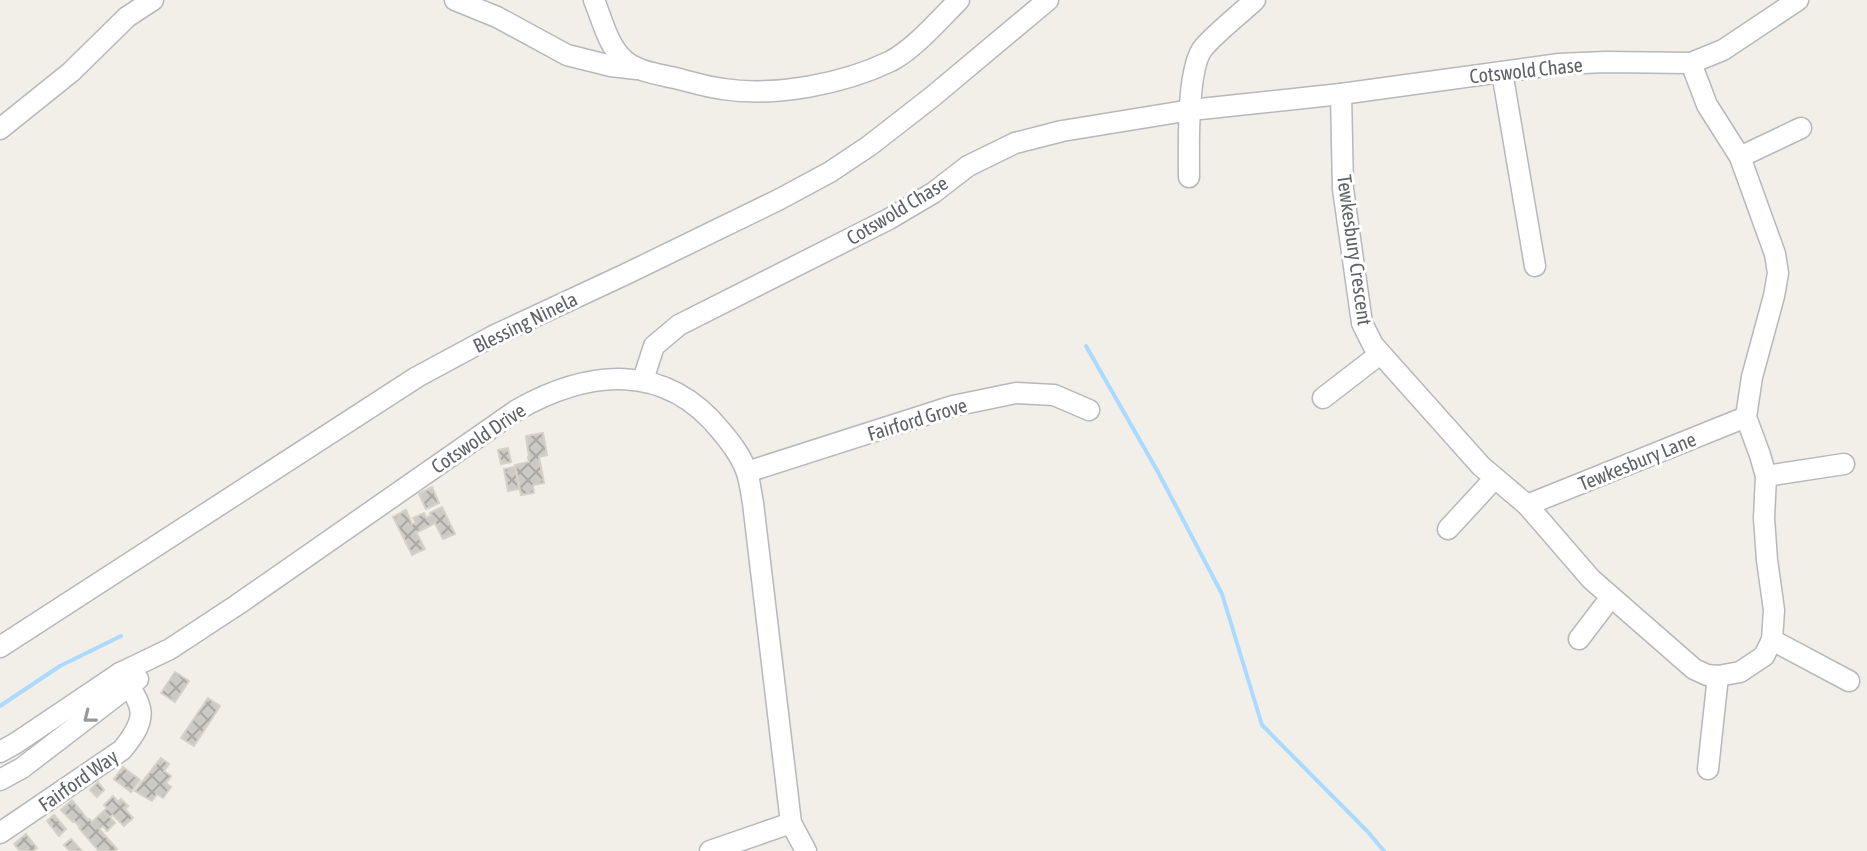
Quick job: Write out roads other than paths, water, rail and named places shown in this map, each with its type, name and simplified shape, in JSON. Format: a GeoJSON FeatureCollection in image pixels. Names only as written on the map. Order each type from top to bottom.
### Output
{"type":"FeatureCollection","features":[{"type":"Feature","properties":{"kind":"street"},"geometry":{"type":"LineString","coordinates":[[0,129],[71,72],[127,17],[153,0]]}},
{"type":"Feature","properties":{"kind":"street"},"geometry":{"type":"LineString","coordinates":[[455,0],[497,17],[567,55],[723,89],[765,92],[808,87],[844,78],[892,60],[959,0]]}},
{"type":"Feature","properties":{"kind":"street"},"geometry":{"type":"LineString","coordinates":[[594,0],[614,48],[637,69]]}},
{"type":"Feature","properties":{"kind":"street","name":"Blessing Ninela"},"geometry":{"type":"LineString","coordinates":[[0,647],[417,377],[493,336],[626,274],[830,172],[932,97],[1048,0]]}},
{"type":"Feature","properties":{"kind":"street"},"geometry":{"type":"LineString","coordinates":[[1189,177],[1191,110],[1197,59],[1202,48],[1255,0]]}},
{"type":"Feature","properties":{"kind":"street","name":"Cotswold Chase"},"geometry":{"type":"LineString","coordinates":[[643,380],[654,346],[679,325],[889,219],[933,193],[968,166],[1015,143],[1062,131],[1191,110],[1341,94],[1559,64],[1691,63],[1723,50],[1798,0]]}},
{"type":"Feature","properties":{"kind":"street"},"geometry":{"type":"LineString","coordinates":[[1691,63],[1707,105],[1740,157],[1775,254],[1778,273],[1752,377],[1746,417],[1766,476],[1764,518],[1774,610],[1772,640],[1764,656],[1740,672],[1718,676],[1708,769]]}},
{"type":"Feature","properties":{"kind":"street"},"geometry":{"type":"LineString","coordinates":[[1502,72],[1535,266]]}},
{"type":"Feature","properties":{"kind":"street","name":"Tewkesbury Crescent"},"geometry":{"type":"LineString","coordinates":[[1341,94],[1343,189],[1362,323],[1380,354],[1481,466],[1527,505],[1591,579],[1694,669],[1718,676]]}},
{"type":"Feature","properties":{"kind":"street"},"geometry":{"type":"LineString","coordinates":[[1740,157],[1801,128]]}},
{"type":"Feature","properties":{"kind":"street"},"geometry":{"type":"LineString","coordinates":[[1323,398],[1380,354]]}},
{"type":"Feature","properties":{"kind":"street","name":"Cotswold Drive"},"geometry":{"type":"LineString","coordinates":[[0,752],[125,680],[517,410],[561,389],[595,381],[643,380],[665,387],[708,414],[736,450],[747,472],[791,823],[806,851]]}},
{"type":"Feature","properties":{"kind":"street","name":"Fairford Grove"},"geometry":{"type":"LineString","coordinates":[[747,472],[953,406],[1016,393],[1054,395],[1089,410]]}},
{"type":"Feature","properties":{"kind":"street","name":"Tewkesbury Lane"},"geometry":{"type":"LineString","coordinates":[[1527,505],[1746,417]]}},
{"type":"Feature","properties":{"kind":"street"},"geometry":{"type":"LineString","coordinates":[[1766,476],[1844,464]]}},
{"type":"Feature","properties":{"kind":"street"},"geometry":{"type":"LineString","coordinates":[[1448,529],[1495,478]]}},
{"type":"Feature","properties":{"kind":"street"},"geometry":{"type":"LineString","coordinates":[[1579,639],[1611,597]]}},
{"type":"Feature","properties":{"kind":"street"},"geometry":{"type":"LineString","coordinates":[[1772,640],[1849,681]]}},
{"type":"Feature","properties":{"kind":"street","name":"Cotswold Drive"},"geometry":{"type":"LineString","coordinates":[[0,780],[22,768],[125,680]]}},
{"type":"Feature","properties":{"kind":"street","name":"Fairford Way"},"geometry":{"type":"LineString","coordinates":[[0,833],[122,750],[137,731],[142,717],[139,701],[125,680]]}},
{"type":"Feature","properties":{"kind":"street"},"geometry":{"type":"LineString","coordinates":[[710,851],[791,823]]}},
{"type":"Feature","properties":{"kind":"waterway"},"geometry":{"type":"LineString","coordinates":[[1086,346],[1158,472],[1222,594],[1262,725],[1384,851]]}},
{"type":"Feature","properties":{"kind":"waterway"},"geometry":{"type":"LineString","coordinates":[[0,706],[60,666],[121,636]]}}]}
